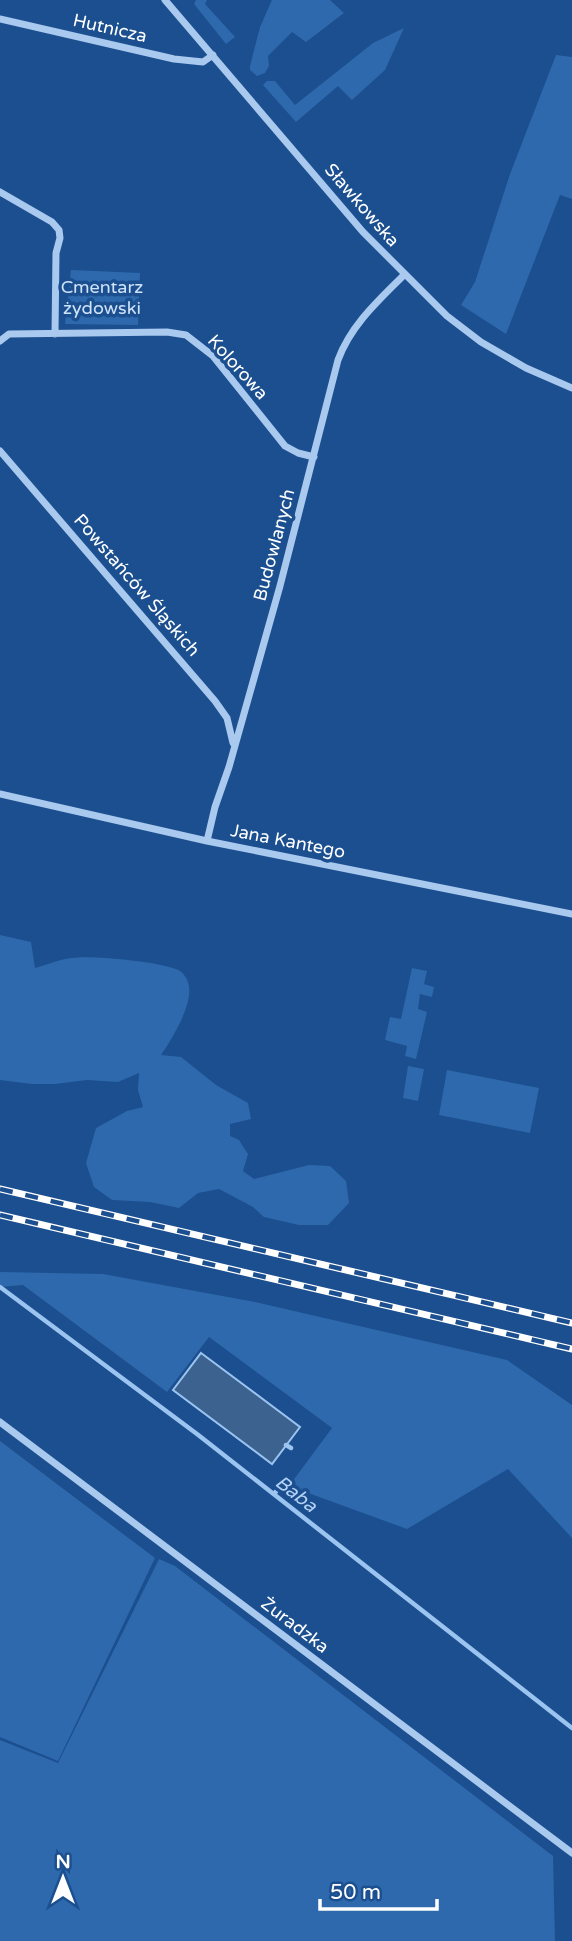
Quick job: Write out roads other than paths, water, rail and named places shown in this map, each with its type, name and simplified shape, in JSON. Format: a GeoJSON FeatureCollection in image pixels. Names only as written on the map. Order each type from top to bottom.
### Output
{"type":"FeatureCollection","features":[{"type":"Feature","properties":{"kind":"street","name":"Sławkowska"},"geometry":{"type":"LineString","coordinates":[[165,0],[363,232],[447,316],[481,342],[526,368],[572,388]]}},
{"type":"Feature","properties":{"kind":"street","name":"Hutnicza"},"geometry":{"type":"LineString","coordinates":[[0,19],[174,59],[203,62],[213,55]]}},
{"type":"Feature","properties":{"kind":"street"},"geometry":{"type":"LineString","coordinates":[[0,192],[52,222],[59,230],[56,253],[55,334]]}},
{"type":"Feature","properties":{"kind":"street","name":"Budowlanych"},"geometry":{"type":"LineString","coordinates":[[207,841],[280,586],[331,383],[345,342],[356,325],[404,275]]}},
{"type":"Feature","properties":{"kind":"street","name":"Kolorowa"},"geometry":{"type":"LineString","coordinates":[[0,341],[9,334],[167,332],[186,335],[213,356],[285,446],[314,457]]}},
{"type":"Feature","properties":{"kind":"street","name":"Powstańców Śląskich"},"geometry":{"type":"LineString","coordinates":[[0,451],[215,701],[227,718],[233,747]]}},
{"type":"Feature","properties":{"kind":"street","name":"Jana Kantego"},"geometry":{"type":"LineString","coordinates":[[0,794],[207,841],[572,914]]}},
{"type":"Feature","properties":{"kind":"street","name":"Żuradzka"},"geometry":{"type":"LineString","coordinates":[[0,1422],[572,1853]]}},
{"type":"Feature","properties":{"kind":"waterway","name":"Baba"},"geometry":{"type":"LineString","coordinates":[[0,1287],[197,1434],[572,1728]]}},
{"type":"Feature","properties":{"kind":"waterway"},"geometry":{"type":"LineString","coordinates":[[286,1445],[291,1448]]}},
{"type":"Feature","properties":{"kind":"waterway"},"geometry":{"type":"LineString","coordinates":[[274,1494],[282,1484]]}},
{"type":"Feature","properties":{"kind":"railway"},"geometry":{"type":"LineString","coordinates":[[0,1189],[572,1323]]}},
{"type":"Feature","properties":{"kind":"railway"},"geometry":{"type":"LineString","coordinates":[[0,1215],[572,1349]]}},
{"type":"Feature","properties":{"kind":"park label","name":"Cmentarz żydowski"},"geometry":{"type":"Point","coordinates":[102,297]}}]}
